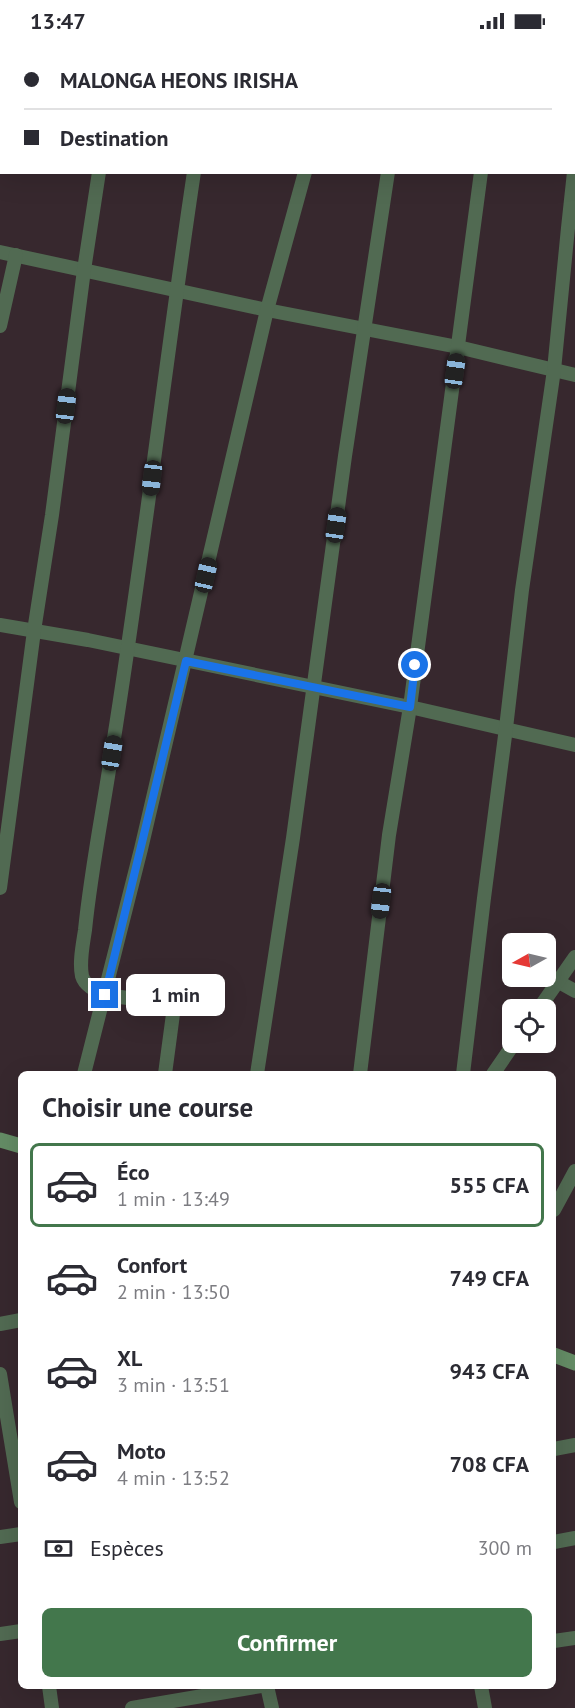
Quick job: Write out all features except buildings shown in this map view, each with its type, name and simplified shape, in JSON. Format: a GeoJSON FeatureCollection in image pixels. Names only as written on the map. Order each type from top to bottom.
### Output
{"type":"FeatureCollection","features":[{"type":"Feature","properties":{"kind":"street"},"geometry":{"type":"LineString","coordinates":[[0,888],[99,174]]}},
{"type":"Feature","properties":{"kind":"street"},"geometry":{"type":"LineString","coordinates":[[165,1071],[173,1014],[171,1007],[164,1001],[105,995],[87,985],[82,976],[81,963],[88,903],[149,501],[176,290],[194,174]]}},
{"type":"Feature","properties":{"kind":"street"},"geometry":{"type":"LineString","coordinates":[[85,1071],[186,661],[267,310],[303,174]]}},
{"type":"Feature","properties":{"kind":"street"},"geometry":{"type":"LineString","coordinates":[[257,1071],[388,174]]}},
{"type":"Feature","properties":{"kind":"street"},"geometry":{"type":"LineString","coordinates":[[360,1071],[389,835],[410,707],[481,174]]}},
{"type":"Feature","properties":{"kind":"street"},"geometry":{"type":"LineString","coordinates":[[464,1071],[522,590],[554,370],[575,174]]}},
{"type":"Feature","properties":{"kind":"street"},"geometry":{"type":"LineString","coordinates":[[0,252],[267,310],[458,347],[575,375]]}},
{"type":"Feature","properties":{"kind":"street"},"geometry":{"type":"LineString","coordinates":[[0,326],[16,255]]}},
{"type":"Feature","properties":{"kind":"street"},"geometry":{"type":"LineString","coordinates":[[0,624],[128,648],[575,744]]}},
{"type":"Feature","properties":{"kind":"street"},"geometry":{"type":"LineString","coordinates":[[545,999],[575,957]]}},
{"type":"Feature","properties":{"kind":"street"},"geometry":{"type":"LineString","coordinates":[[557,981],[575,991]]}},
{"type":"Feature","properties":{"kind":"street"},"geometry":{"type":"LineString","coordinates":[[495,1071],[507,1053]]}},
{"type":"Feature","properties":{"kind":"street"},"geometry":{"type":"LineString","coordinates":[[0,1140],[18,1145]]}},
{"type":"Feature","properties":{"kind":"street"},"geometry":{"type":"LineString","coordinates":[[556,1206],[575,1171]]}},
{"type":"Feature","properties":{"kind":"street"},"geometry":{"type":"LineString","coordinates":[[0,1324],[18,1321]]}},
{"type":"Feature","properties":{"kind":"street"},"geometry":{"type":"LineString","coordinates":[[556,1356],[575,1363]]}},
{"type":"Feature","properties":{"kind":"street"},"geometry":{"type":"LineString","coordinates":[[0,1374],[18,1483]]}},
{"type":"Feature","properties":{"kind":"street"},"geometry":{"type":"LineString","coordinates":[[556,1449],[575,1445]]}},
{"type":"Feature","properties":{"kind":"street"},"geometry":{"type":"LineString","coordinates":[[0,1537],[18,1534]]}},
{"type":"Feature","properties":{"kind":"street"},"geometry":{"type":"LineString","coordinates":[[556,1542],[575,1539]]}},
{"type":"Feature","properties":{"kind":"street"},"geometry":{"type":"LineString","coordinates":[[0,1634],[18,1631]]}},
{"type":"Feature","properties":{"kind":"street"},"geometry":{"type":"LineString","coordinates":[[556,1641],[575,1638]]}},
{"type":"Feature","properties":{"kind":"street"},"geometry":{"type":"LineString","coordinates":[[49,1689],[52,1708]]}},
{"type":"Feature","properties":{"kind":"street"},"geometry":{"type":"LineString","coordinates":[[132,1708],[243,1689]]}},
{"type":"Feature","properties":{"kind":"street"},"geometry":{"type":"LineString","coordinates":[[268,1689],[272,1708]]}},
{"type":"Feature","properties":{"kind":"street"},"geometry":{"type":"LineString","coordinates":[[482,1689],[485,1708]]}},
{"type":"Feature","properties":{"kind":"route"},"geometry":{"type":"LineString","coordinates":[[105,995],[186,661],[410,707],[415,665]]}}]}
